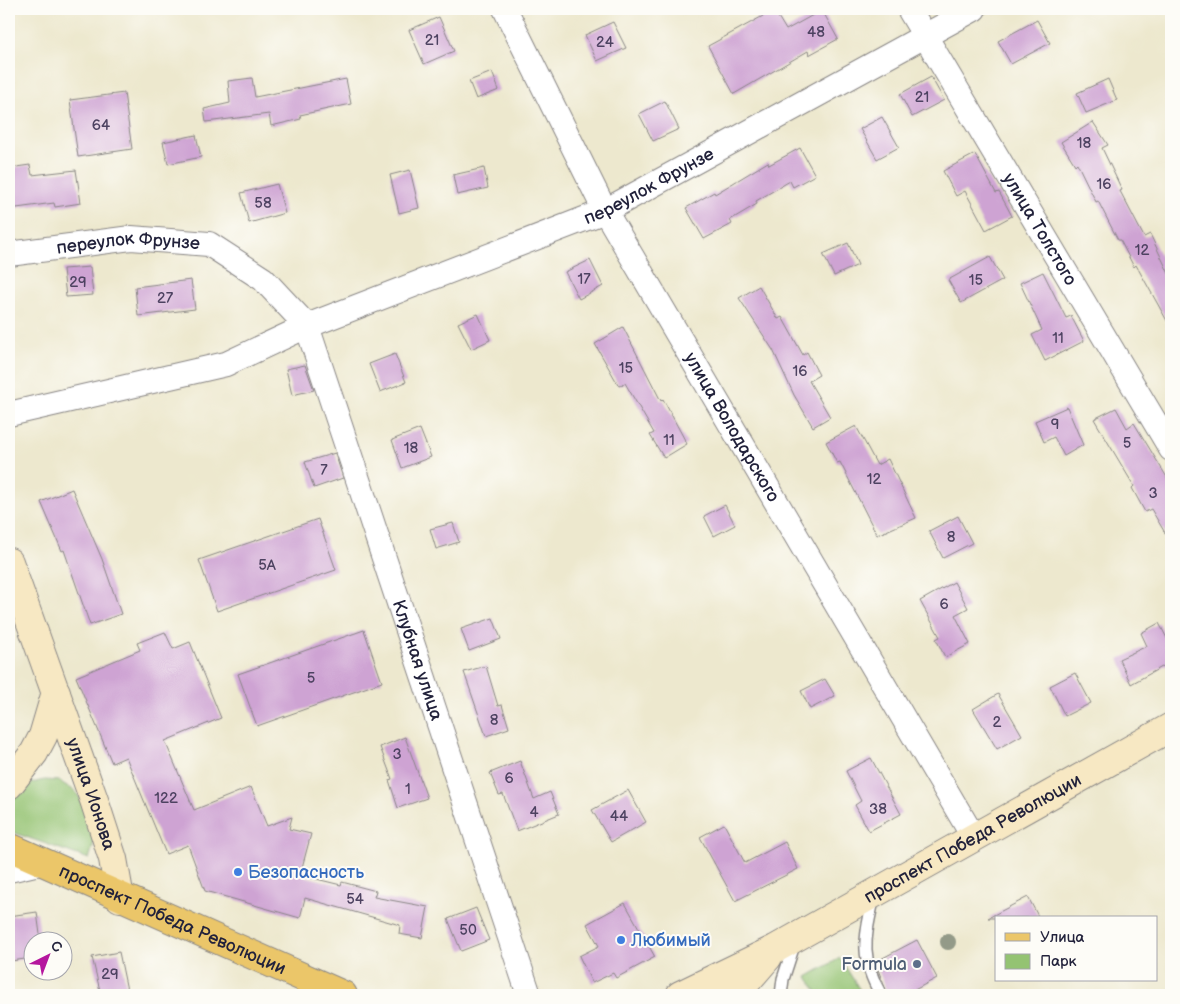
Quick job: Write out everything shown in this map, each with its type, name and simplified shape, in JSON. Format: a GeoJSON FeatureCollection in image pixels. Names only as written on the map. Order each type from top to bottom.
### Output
{"type":"FeatureCollection","features":[{"type":"Feature","properties":{"kind":"main road","name":"улица Ионова"},"geometry":{"type":"LineString","coordinates":[[9,562],[113,859],[120,898]]}},
{"type":"Feature","properties":{"kind":"main road","name":"улица Ионова"},"geometry":{"type":"LineString","coordinates":[[9,785],[34,753],[42,736],[56,692]]}},
{"type":"Feature","properties":{"kind":"main road","name":"проспект Победа Революции"},"geometry":{"type":"LineString","coordinates":[[680,995],[786,943],[1171,727]]}},
{"type":"Feature","properties":{"kind":"main road","name":"проспект Победа Революции"},"geometry":{"type":"LineString","coordinates":[[9,847],[338,994]]}},
{"type":"Feature","properties":{"kind":"main road","name":"проспект Победа Революции"},"geometry":{"type":"LineString","coordinates":[[735,995],[786,943]]}},
{"type":"Feature","properties":{"kind":"street","name":"улица Володарского"},"geometry":{"type":"LineString","coordinates":[[505,9],[606,211],[974,838]]}},
{"type":"Feature","properties":{"kind":"street","name":"улица Толстого"},"geometry":{"type":"LineString","coordinates":[[909,9],[1171,449]]}},
{"type":"Feature","properties":{"kind":"street","name":"переулок Фрунзе"},"geometry":{"type":"LineString","coordinates":[[9,414],[226,364],[307,326],[606,211],[924,34],[974,9]]}},
{"type":"Feature","properties":{"kind":"street","name":"переулок Фрунзе"},"geometry":{"type":"LineString","coordinates":[[9,254],[131,238],[209,244],[263,279],[307,326]]}},
{"type":"Feature","properties":{"kind":"street","name":"Клубная улица"},"geometry":{"type":"LineString","coordinates":[[307,326],[529,995]]}},
{"type":"Feature","properties":{"kind":"street"},"geometry":{"type":"LineString","coordinates":[[9,870],[43,862]]}},
{"type":"Feature","properties":{"kind":"lane"},"geometry":{"type":"LineString","coordinates":[[875,893],[866,936],[865,956],[872,980],[881,995]]}},
{"type":"Feature","properties":{"kind":"lane"},"geometry":{"type":"LineString","coordinates":[[781,995],[786,943]]}},
{"type":"Feature","properties":{"kind":"green space"},"geometry":{"type":"Polygon","coordinates":[[[45,780],[59,781],[75,791],[89,811],[95,839],[89,859],[9,831],[10,812],[15,796],[26,786],[45,780]]]}},
{"type":"Feature","properties":{"kind":"green space"},"geometry":{"type":"Polygon","coordinates":[[[840,958],[863,995],[819,995],[807,977],[840,958]]]}},
{"type":"Feature","properties":{"kind":"building"},"geometry":{"type":"Polygon","coordinates":[[[774,10],[786,30],[822,10],[838,39],[809,55],[808,51],[734,94],[708,46],[774,10]]]}},
{"type":"Feature","properties":{"kind":"building"},"geometry":{"type":"Polygon","coordinates":[[[439,17],[454,51],[424,64],[409,30],[439,17]]]}},
{"type":"Feature","properties":{"kind":"building"},"geometry":{"type":"Polygon","coordinates":[[[1037,20],[1050,43],[1011,64],[998,41],[1037,20]]]}},
{"type":"Feature","properties":{"kind":"building"},"geometry":{"type":"Polygon","coordinates":[[[613,22],[626,48],[597,61],[585,35],[613,22]]]}},
{"type":"Feature","properties":{"kind":"building"},"geometry":{"type":"Polygon","coordinates":[[[492,72],[499,90],[476,99],[469,81],[492,72]]]}},
{"type":"Feature","properties":{"kind":"building"},"geometry":{"type":"Polygon","coordinates":[[[931,77],[944,100],[912,117],[900,94],[931,77]]]}},
{"type":"Feature","properties":{"kind":"building"},"geometry":{"type":"Polygon","coordinates":[[[252,78],[255,97],[346,79],[351,104],[300,115],[301,119],[271,126],[269,114],[206,122],[204,109],[230,103],[228,81],[252,78]]]}},
{"type":"Feature","properties":{"kind":"building"},"geometry":{"type":"Polygon","coordinates":[[[1108,79],[1117,100],[1086,113],[1077,93],[1108,79]]]}},
{"type":"Feature","properties":{"kind":"building"},"geometry":{"type":"Polygon","coordinates":[[[124,93],[132,149],[78,157],[70,100],[124,93]]]}},
{"type":"Feature","properties":{"kind":"building"},"geometry":{"type":"Polygon","coordinates":[[[665,101],[679,129],[653,141],[639,114],[665,101]]]}},
{"type":"Feature","properties":{"kind":"building"},"geometry":{"type":"Polygon","coordinates":[[[882,117],[899,147],[877,159],[860,129],[882,117]]]}},
{"type":"Feature","properties":{"kind":"building"},"geometry":{"type":"Polygon","coordinates":[[[1093,122],[1108,145],[1102,148],[1122,190],[1120,191],[1144,237],[1150,234],[1171,278],[1171,328],[1136,265],[1134,267],[1120,240],[1118,240],[1098,201],[1096,202],[1077,163],[1075,165],[1061,142],[1093,122]]]}},
{"type":"Feature","properties":{"kind":"building"},"geometry":{"type":"Polygon","coordinates":[[[196,135],[201,157],[168,164],[163,142],[196,135]]]}},
{"type":"Feature","properties":{"kind":"building"},"geometry":{"type":"Polygon","coordinates":[[[800,148],[815,175],[793,187],[790,181],[756,201],[757,204],[730,220],[732,224],[704,239],[686,208],[714,192],[715,194],[768,162],[769,165],[800,148]]]}},
{"type":"Feature","properties":{"kind":"building"},"geometry":{"type":"Polygon","coordinates":[[[975,154],[996,193],[999,192],[1012,216],[986,230],[965,191],[956,196],[943,171],[975,154]]]}},
{"type":"Feature","properties":{"kind":"building"},"geometry":{"type":"Polygon","coordinates":[[[30,165],[32,175],[76,170],[81,203],[55,207],[54,203],[9,209],[9,168],[30,165]]]}},
{"type":"Feature","properties":{"kind":"building"},"geometry":{"type":"Polygon","coordinates":[[[484,168],[488,188],[457,195],[453,175],[484,168]]]}},
{"type":"Feature","properties":{"kind":"building"},"geometry":{"type":"Polygon","coordinates":[[[410,170],[419,208],[399,213],[390,175],[410,170]]]}},
{"type":"Feature","properties":{"kind":"building"},"geometry":{"type":"Polygon","coordinates":[[[277,184],[285,213],[249,223],[241,193],[277,184]]]}},
{"type":"Feature","properties":{"kind":"building"},"geometry":{"type":"Polygon","coordinates":[[[848,243],[858,265],[834,276],[823,254],[848,243]]]}},
{"type":"Feature","properties":{"kind":"building"},"geometry":{"type":"Polygon","coordinates":[[[990,257],[1003,280],[961,303],[948,280],[990,257]]]}},
{"type":"Feature","properties":{"kind":"building"},"geometry":{"type":"Polygon","coordinates":[[[590,260],[603,286],[579,299],[565,272],[590,260]]]}},
{"type":"Feature","properties":{"kind":"building"},"geometry":{"type":"Polygon","coordinates":[[[90,267],[93,295],[66,297],[63,269],[90,267]]]}},
{"type":"Feature","properties":{"kind":"building"},"geometry":{"type":"Polygon","coordinates":[[[1043,272],[1066,318],[1071,316],[1084,341],[1045,361],[1032,335],[1042,330],[1020,283],[1043,272]]]}},
{"type":"Feature","properties":{"kind":"building"},"geometry":{"type":"Polygon","coordinates":[[[191,280],[195,309],[138,316],[135,287],[191,280]]]}},
{"type":"Feature","properties":{"kind":"building"},"geometry":{"type":"Polygon","coordinates":[[[759,286],[778,319],[782,317],[803,355],[807,352],[819,375],[809,381],[830,417],[813,427],[794,395],[773,350],[739,298],[759,286]]]}},
{"type":"Feature","properties":{"kind":"building"},"geometry":{"type":"Polygon","coordinates":[[[478,314],[490,340],[471,349],[458,323],[478,314]]]}},
{"type":"Feature","properties":{"kind":"building"},"geometry":{"type":"Polygon","coordinates":[[[623,327],[661,401],[663,399],[687,444],[664,458],[650,435],[654,433],[625,383],[619,386],[595,344],[623,327]]]}},
{"type":"Feature","properties":{"kind":"building"},"geometry":{"type":"Polygon","coordinates":[[[395,354],[406,382],[380,392],[369,364],[395,354]]]}},
{"type":"Feature","properties":{"kind":"building"},"geometry":{"type":"Polygon","coordinates":[[[305,365],[314,390],[292,395],[286,369],[305,365]]]}},
{"type":"Feature","properties":{"kind":"building"},"geometry":{"type":"Polygon","coordinates":[[[1067,407],[1083,445],[1064,456],[1054,437],[1044,442],[1035,421],[1067,407]]]}},
{"type":"Feature","properties":{"kind":"building"},"geometry":{"type":"Polygon","coordinates":[[[1116,408],[1127,428],[1134,423],[1171,484],[1171,543],[1151,509],[1145,512],[1132,488],[1134,486],[1094,419],[1116,408]]]}},
{"type":"Feature","properties":{"kind":"building"},"geometry":{"type":"Polygon","coordinates":[[[856,426],[877,465],[888,459],[916,518],[877,535],[840,462],[837,463],[826,442],[856,426]]]}},
{"type":"Feature","properties":{"kind":"building"},"geometry":{"type":"Polygon","coordinates":[[[420,429],[431,457],[402,468],[392,440],[420,429]]]}},
{"type":"Feature","properties":{"kind":"building"},"geometry":{"type":"Polygon","coordinates":[[[335,453],[343,478],[314,488],[305,462],[335,453]]]}},
{"type":"Feature","properties":{"kind":"building"},"geometry":{"type":"Polygon","coordinates":[[[72,489],[102,559],[121,614],[90,625],[64,550],[62,551],[41,502],[72,489]]]}},
{"type":"Feature","properties":{"kind":"building"},"geometry":{"type":"Polygon","coordinates":[[[725,505],[735,525],[714,536],[704,516],[725,505]]]}},
{"type":"Feature","properties":{"kind":"building"},"geometry":{"type":"Polygon","coordinates":[[[958,516],[972,543],[943,558],[929,531],[958,516]]]}},
{"type":"Feature","properties":{"kind":"building"},"geometry":{"type":"Polygon","coordinates":[[[318,519],[336,570],[217,611],[199,560],[318,519]]]}},
{"type":"Feature","properties":{"kind":"building"},"geometry":{"type":"Polygon","coordinates":[[[453,523],[459,542],[436,549],[430,529],[453,523]]]}},
{"type":"Feature","properties":{"kind":"building"},"geometry":{"type":"Polygon","coordinates":[[[954,582],[968,608],[955,615],[970,644],[945,657],[936,639],[940,637],[920,601],[954,582]]]}},
{"type":"Feature","properties":{"kind":"building"},"geometry":{"type":"Polygon","coordinates":[[[493,618],[501,639],[469,651],[461,629],[493,618]]]}},
{"type":"Feature","properties":{"kind":"building"},"geometry":{"type":"Polygon","coordinates":[[[1159,623],[1171,646],[1171,662],[1131,684],[1119,659],[1147,646],[1141,633],[1159,623]]]}},
{"type":"Feature","properties":{"kind":"building"},"geometry":{"type":"Polygon","coordinates":[[[364,630],[382,682],[257,726],[238,674],[364,630]]]}},
{"type":"Feature","properties":{"kind":"building"},"geometry":{"type":"Polygon","coordinates":[[[165,632],[173,649],[190,642],[221,718],[165,741],[194,810],[251,787],[267,826],[292,817],[289,829],[311,834],[300,875],[341,885],[342,882],[376,891],[374,897],[428,907],[422,938],[399,934],[400,925],[305,898],[300,918],[205,891],[188,845],[166,854],[126,757],[112,763],[76,677],[140,650],[137,643],[165,632]]]}},
{"type":"Feature","properties":{"kind":"building"},"geometry":{"type":"Polygon","coordinates":[[[486,666],[498,706],[502,705],[509,728],[486,736],[464,672],[486,666]]]}},
{"type":"Feature","properties":{"kind":"building"},"geometry":{"type":"Polygon","coordinates":[[[1075,673],[1091,703],[1065,716],[1050,686],[1075,673]]]}},
{"type":"Feature","properties":{"kind":"building"},"geometry":{"type":"Polygon","coordinates":[[[825,679],[835,696],[810,709],[801,691],[825,679]]]}},
{"type":"Feature","properties":{"kind":"building"},"geometry":{"type":"Polygon","coordinates":[[[998,694],[1022,735],[997,749],[973,709],[998,694]]]}},
{"type":"Feature","properties":{"kind":"building"},"geometry":{"type":"Polygon","coordinates":[[[405,737],[427,798],[398,808],[389,780],[392,779],[380,747],[405,737]]]}},
{"type":"Feature","properties":{"kind":"building"},"geometry":{"type":"Polygon","coordinates":[[[871,758],[901,814],[869,831],[855,805],[861,801],[846,771],[871,758]]]}},
{"type":"Feature","properties":{"kind":"building"},"geometry":{"type":"Polygon","coordinates":[[[520,761],[534,799],[550,792],[559,814],[517,831],[503,794],[499,795],[490,773],[520,761]]]}},
{"type":"Feature","properties":{"kind":"building"},"geometry":{"type":"Polygon","coordinates":[[[628,790],[646,822],[611,842],[592,810],[628,790]]]}},
{"type":"Feature","properties":{"kind":"building"},"geometry":{"type":"Polygon","coordinates":[[[724,824],[745,863],[785,842],[798,869],[735,901],[700,837],[724,824]]]}},
{"type":"Feature","properties":{"kind":"building"},"geometry":{"type":"Polygon","coordinates":[[[1028,897],[1038,916],[995,916],[995,918],[988,918],[1028,897]]]}},
{"type":"Feature","properties":{"kind":"building","name":"Любимый"},"geometry":{"type":"Polygon","coordinates":[[[625,903],[655,957],[616,978],[613,973],[592,983],[579,956],[599,946],[587,924],[625,903]]]}},
{"type":"Feature","properties":{"kind":"building"},"geometry":{"type":"Polygon","coordinates":[[[476,908],[489,940],[461,951],[448,919],[476,908]]]}},
{"type":"Feature","properties":{"kind":"building"},"geometry":{"type":"Polygon","coordinates":[[[37,912],[40,932],[22,932],[22,959],[11,961],[9,916],[37,912]]]}},
{"type":"Feature","properties":{"kind":"building"},"geometry":{"type":"Polygon","coordinates":[[[917,940],[937,978],[905,995],[888,995],[875,962],[917,940]]]}},
{"type":"Feature","properties":{"kind":"building"},"geometry":{"type":"Polygon","coordinates":[[[119,952],[128,995],[101,995],[92,957],[119,952]]]}},
{"type":"Feature","properties":{"kind":"place","name":"Безопасность"},"geometry":{"type":"Point","coordinates":[238,872]}},
{"type":"Feature","properties":{"kind":"place","name":"Любимый"},"geometry":{"type":"Point","coordinates":[621,940]}},
{"type":"Feature","properties":{"kind":"place","name":"Formula"},"geometry":{"type":"Point","coordinates":[917,964]}}]}
